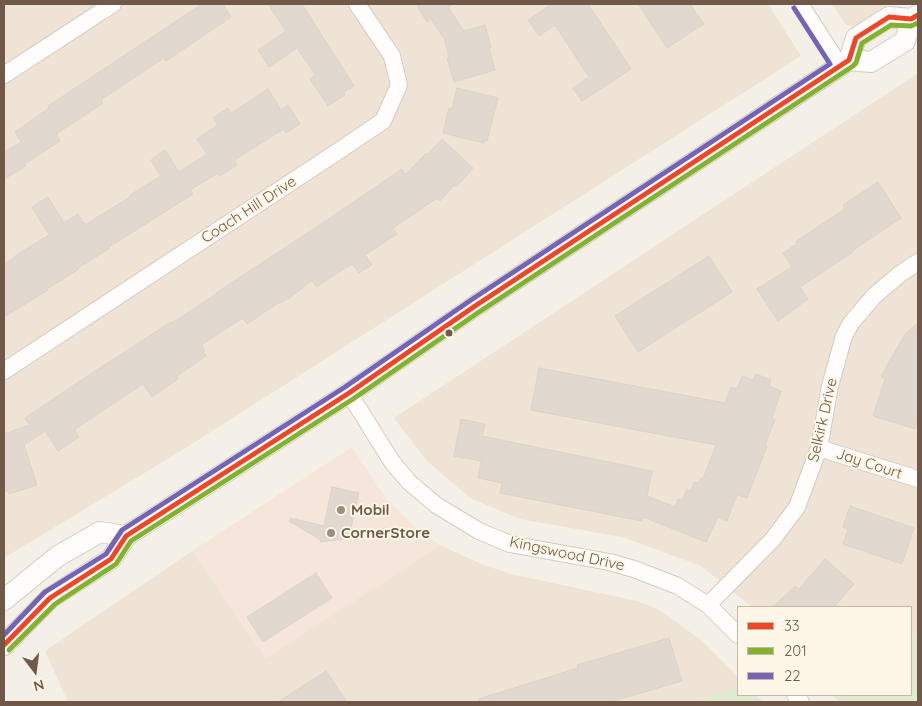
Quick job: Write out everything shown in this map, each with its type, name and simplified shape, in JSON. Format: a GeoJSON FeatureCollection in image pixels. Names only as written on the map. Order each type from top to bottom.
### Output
{"type":"FeatureCollection","features":[{"type":"Feature","properties":{"kind":"street"},"geometry":{"type":"LineString","coordinates":[[4,75],[113,4]]}},
{"type":"Feature","properties":{"kind":"street","name":"Coach Hill Drive"},"geometry":{"type":"LineString","coordinates":[[4,371],[383,121],[399,85],[392,56],[357,4]]}},
{"type":"Feature","properties":{"kind":"street"},"geometry":{"type":"LineString","coordinates":[[800,4],[845,63]]}},
{"type":"Feature","properties":{"kind":"street"},"geometry":{"type":"LineString","coordinates":[[4,645],[50,598],[111,559],[126,536],[349,394],[475,306],[845,63],[871,62],[905,40],[915,17],[889,17],[856,38],[845,63]]}},
{"type":"Feature","properties":{"kind":"street","name":"Selkirk Drive"},"geometry":{"type":"LineString","coordinates":[[708,605],[773,539],[797,507],[819,448],[830,386],[844,336],[851,323],[875,295],[918,262]]}},
{"type":"Feature","properties":{"kind":"street","name":"Kingswood Drive"},"geometry":{"type":"LineString","coordinates":[[349,394],[392,462],[408,482],[436,505],[479,531],[510,544],[609,562],[634,569],[678,586],[708,605],[737,634]]}},
{"type":"Feature","properties":{"kind":"street","name":"Jay Court"},"geometry":{"type":"LineString","coordinates":[[819,448],[918,479]]}},
{"type":"Feature","properties":{"kind":"street"},"geometry":{"type":"LineString","coordinates":[[4,600],[58,556],[100,532],[126,536]]}},
{"type":"Feature","properties":{"kind":"shaded area"},"geometry":{"type":"Polygon","coordinates":[[[4,4],[768,4],[801,56],[184,449],[4,558],[4,4]]]}},
{"type":"Feature","properties":{"kind":"shaded area"},"geometry":{"type":"Polygon","coordinates":[[[832,4],[888,4],[855,26],[846,25],[832,4]]]}},
{"type":"Feature","properties":{"kind":"shaded area"},"geometry":{"type":"Polygon","coordinates":[[[918,73],[918,635],[912,637],[912,606],[751,606],[701,566],[622,537],[520,519],[470,498],[427,461],[394,418],[918,73]]]}},
{"type":"Feature","properties":{"kind":"shaded area"},"geometry":{"type":"Polygon","coordinates":[[[352,447],[386,498],[414,526],[440,545],[266,658],[192,551],[352,447]]]}},
{"type":"Feature","properties":{"kind":"shaded area"},"geometry":{"type":"Polygon","coordinates":[[[440,545],[481,564],[511,574],[637,601],[658,609],[701,640],[737,676],[737,688],[690,702],[68,702],[45,651],[192,551],[266,658],[440,545]]]}},
{"type":"Feature","properties":{"kind":"green space"},"geometry":{"type":"Polygon","coordinates":[[[918,635],[918,702],[839,702],[833,696],[912,696],[912,637],[918,635]]]}},
{"type":"Feature","properties":{"kind":"green space"},"geometry":{"type":"Polygon","coordinates":[[[737,688],[737,696],[757,696],[763,702],[690,702],[737,688]]]}},
{"type":"Feature","properties":{"kind":"building"},"geometry":{"type":"Polygon","coordinates":[[[202,4],[223,4],[231,17],[166,61],[164,58],[101,100],[103,103],[56,134],[60,141],[25,164],[26,166],[4,179],[4,152],[21,142],[15,132],[49,108],[48,106],[202,4]]]}},
{"type":"Feature","properties":{"kind":"building"},"geometry":{"type":"Polygon","coordinates":[[[268,4],[302,4],[354,86],[344,92],[345,95],[328,106],[310,79],[316,75],[297,48],[269,67],[258,50],[286,31],[268,4]]]}},
{"type":"Feature","properties":{"kind":"building"},"geometry":{"type":"Polygon","coordinates":[[[416,4],[454,4],[448,7],[464,31],[485,25],[495,70],[454,82],[447,58],[449,57],[444,38],[431,19],[427,22],[416,4]]]}},
{"type":"Feature","properties":{"kind":"building"},"geometry":{"type":"Polygon","coordinates":[[[552,4],[588,4],[631,69],[582,101],[573,88],[589,77],[555,25],[539,36],[528,20],[552,4]]]}},
{"type":"Feature","properties":{"kind":"building"},"geometry":{"type":"Polygon","coordinates":[[[638,4],[690,4],[704,24],[667,48],[638,4]]]}},
{"type":"Feature","properties":{"kind":"building"},"geometry":{"type":"Polygon","coordinates":[[[457,88],[498,98],[487,141],[484,140],[484,143],[443,133],[449,108],[452,109],[457,88]]]}},
{"type":"Feature","properties":{"kind":"building"},"geometry":{"type":"Polygon","coordinates":[[[268,89],[281,110],[288,105],[300,124],[286,133],[284,129],[234,160],[237,165],[220,176],[218,173],[190,190],[193,194],[4,317],[4,264],[49,235],[32,207],[48,197],[64,223],[78,214],[85,225],[161,176],[151,160],[165,150],[179,172],[207,154],[197,139],[218,125],[213,118],[228,108],[231,113],[268,89]]]}},
{"type":"Feature","properties":{"kind":"building"},"geometry":{"type":"Polygon","coordinates":[[[442,139],[473,168],[440,201],[437,198],[393,228],[397,234],[365,255],[372,265],[359,273],[352,264],[316,287],[312,280],[291,297],[278,303],[247,324],[243,318],[201,345],[206,356],[177,376],[178,379],[152,397],[143,384],[74,430],[79,437],[58,451],[45,431],[24,445],[37,485],[9,494],[7,490],[4,491],[4,434],[30,425],[25,418],[216,294],[402,169],[405,175],[442,139]]]}},
{"type":"Feature","properties":{"kind":"building"},"geometry":{"type":"Polygon","coordinates":[[[878,182],[901,218],[800,287],[808,299],[778,321],[757,289],[792,267],[783,253],[797,244],[795,242],[845,209],[843,205],[878,182]]]}},
{"type":"Feature","properties":{"kind":"building"},"geometry":{"type":"Polygon","coordinates":[[[709,256],[732,292],[638,352],[615,316],[709,256]]]}},
{"type":"Feature","properties":{"kind":"building"},"geometry":{"type":"Polygon","coordinates":[[[918,323],[918,417],[915,429],[873,416],[885,379],[881,376],[906,333],[918,323]]]}},
{"type":"Feature","properties":{"kind":"building"},"geometry":{"type":"Polygon","coordinates":[[[539,368],[725,403],[731,387],[737,389],[742,376],[753,380],[756,374],[771,380],[769,386],[781,391],[772,418],[775,419],[765,445],[767,446],[747,498],[737,495],[727,521],[718,517],[706,542],[643,517],[642,521],[500,493],[502,483],[478,478],[481,461],[454,456],[461,419],[485,424],[482,436],[652,471],[647,496],[675,507],[678,499],[682,501],[687,489],[691,491],[694,482],[699,483],[701,478],[703,479],[716,445],[531,410],[539,368]]]}},
{"type":"Feature","properties":{"kind":"building","name":"Mobil"},"geometry":{"type":"Polygon","coordinates":[[[332,487],[359,493],[350,532],[348,532],[361,535],[361,537],[320,542],[321,540],[289,521],[290,518],[324,526],[332,487]]]}},
{"type":"Feature","properties":{"kind":"building"},"geometry":{"type":"Polygon","coordinates":[[[850,506],[914,528],[902,564],[843,544],[848,529],[843,527],[850,506]]]}},
{"type":"Feature","properties":{"kind":"building"},"geometry":{"type":"Polygon","coordinates":[[[825,559],[854,584],[835,606],[774,606],[795,586],[799,589],[825,559]]]}},
{"type":"Feature","properties":{"kind":"building"},"geometry":{"type":"Polygon","coordinates":[[[316,573],[332,598],[263,642],[247,617],[316,573]]]}},
{"type":"Feature","properties":{"kind":"building"},"geometry":{"type":"Polygon","coordinates":[[[669,638],[682,681],[610,702],[479,702],[479,699],[578,668],[577,665],[669,638]]]}},
{"type":"Feature","properties":{"kind":"building"},"geometry":{"type":"Polygon","coordinates":[[[326,671],[347,702],[278,702],[326,671]]]}},
{"type":"Feature","properties":{"kind":"transit line","name":"22"},"geometry":{"type":"LineString","coordinates":[[4,635],[45,592],[106,554],[122,530],[345,387],[471,300],[830,64],[794,8]]}},
{"type":"Feature","properties":{"kind":"transit line","name":"33"},"geometry":{"type":"LineString","coordinates":[[4,645],[50,598],[111,559],[126,536],[349,393],[475,306],[849,60],[856,38],[889,17],[911,19],[918,15]]}},
{"type":"Feature","properties":{"kind":"transit line","name":"201"},"geometry":{"type":"LineString","coordinates":[[9,650],[55,604],[116,564],[131,541],[353,399],[479,312],[853,66],[856,63],[862,43],[891,25],[911,26],[918,23]]}},
{"type":"Feature","properties":{"kind":"place","name":"Mobil"},"geometry":{"type":"Point","coordinates":[341,510]}},
{"type":"Feature","properties":{"kind":"place","name":"CornerStore"},"geometry":{"type":"Point","coordinates":[331,533]}}]}
